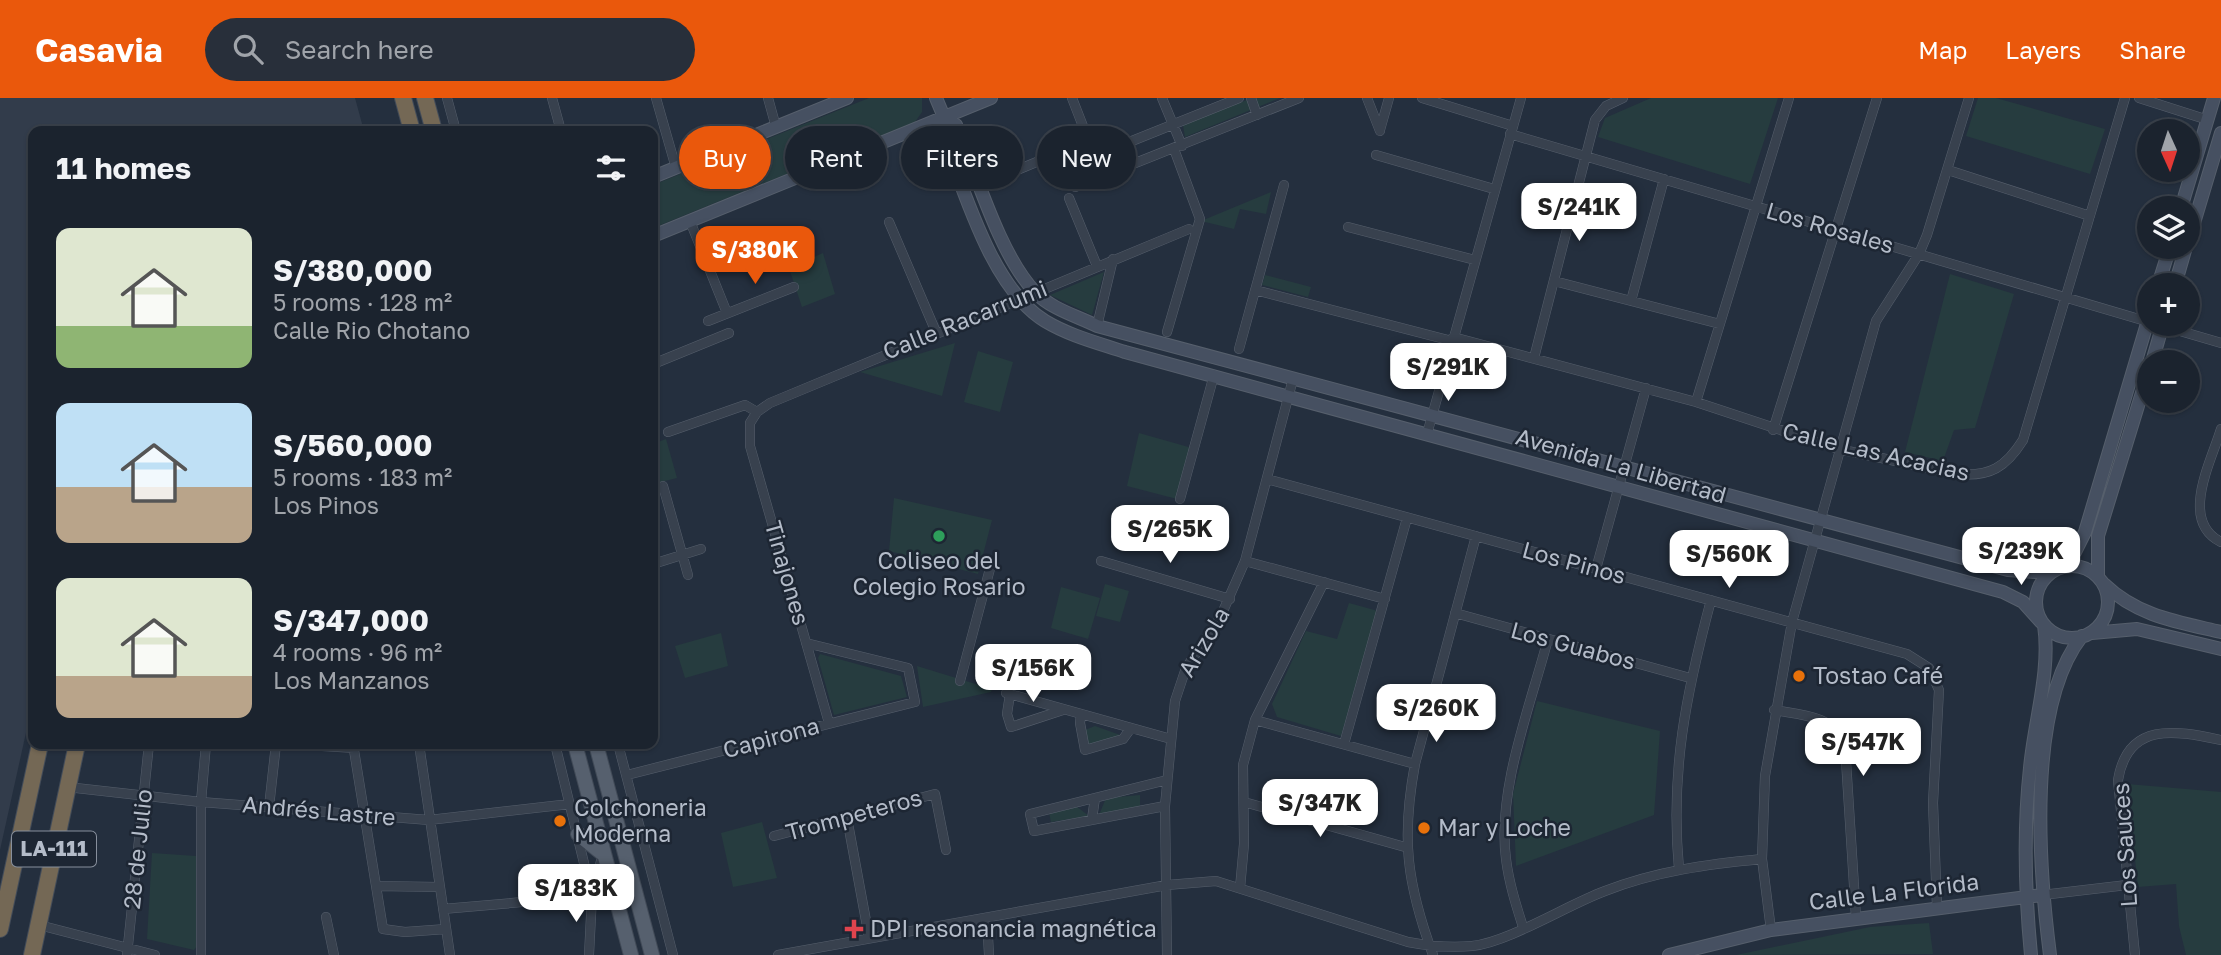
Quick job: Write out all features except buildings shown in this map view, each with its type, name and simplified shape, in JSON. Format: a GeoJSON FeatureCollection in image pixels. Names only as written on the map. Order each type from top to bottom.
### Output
{"type":"FeatureCollection","features":[{"type":"Feature","properties":{"kind":"highway"},"geometry":{"type":"LineString","coordinates":[[403,98],[411,126]]}},
{"type":"Feature","properties":{"kind":"highway"},"geometry":{"type":"LineString","coordinates":[[425,98],[433,126]]}},
{"type":"Feature","properties":{"kind":"highway","name":"LA-111"},"geometry":{"type":"LineString","coordinates":[[0,929],[39,749]]}},
{"type":"Feature","properties":{"kind":"highway","name":"LA-111"},"geometry":{"type":"LineString","coordinates":[[32,955],[76,749]]}},
{"type":"Feature","properties":{"kind":"main road"},"geometry":{"type":"LineString","coordinates":[[658,175],[847,98]]}},
{"type":"Feature","properties":{"kind":"main road"},"geometry":{"type":"LineString","coordinates":[[658,234],[940,107],[991,98]]}},
{"type":"Feature","properties":{"kind":"main road"},"geometry":{"type":"LineString","coordinates":[[2185,196],[2214,98]]}},
{"type":"Feature","properties":{"kind":"main road","name":"Avenida La Libertad"},"geometry":{"type":"LineString","coordinates":[[940,107],[956,126]]}},
{"type":"Feature","properties":{"kind":"main road","name":"Avenida La Libertad"},"geometry":{"type":"LineString","coordinates":[[940,107],[941,131],[982,232],[1016,299],[1062,331],[1125,352],[2003,592],[2023,602],[2043,623]]}},
{"type":"Feature","properties":{"kind":"main road"},"geometry":{"type":"LineString","coordinates":[[2200,202],[2221,133]]}},
{"type":"Feature","properties":{"kind":"main road","name":"Avenida La Libertad"},"geometry":{"type":"LineString","coordinates":[[983,189],[1013,260],[1035,292],[1045,301],[1097,326],[2008,570],[2035,572],[2059,568]]}},
{"type":"Feature","properties":{"kind":"main road"},"geometry":{"type":"LineString","coordinates":[[982,232],[997,226]]}},
{"type":"Feature","properties":{"kind":"main road"},"geometry":{"type":"LineString","coordinates":[[1125,352],[1130,335]]}},
{"type":"Feature","properties":{"kind":"main road"},"geometry":{"type":"LineString","coordinates":[[2031,955],[2025,897],[2026,818],[2046,651],[2043,623],[2036,610],[2039,586],[2075,552],[2085,532],[2150,336]]}},
{"type":"Feature","properties":{"kind":"main road"},"geometry":{"type":"LineString","coordinates":[[2050,955],[2042,895],[2041,818],[2048,727],[2062,667],[2085,635],[2097,628],[2107,611],[2108,600],[2095,557],[2098,536],[2137,409]]}},
{"type":"Feature","properties":{"kind":"main road"},"geometry":{"type":"LineString","coordinates":[[2059,568],[2081,566],[2100,578],[2122,600],[2143,612],[2221,632]]}},
{"type":"Feature","properties":{"kind":"main road"},"geometry":{"type":"LineString","coordinates":[[2043,623],[2061,636],[2137,629],[2221,649]]}},
{"type":"Feature","properties":{"kind":"main road"},"geometry":{"type":"LineString","coordinates":[[576,749],[631,955]]}},
{"type":"Feature","properties":{"kind":"main road"},"geometry":{"type":"LineString","coordinates":[[597,749],[652,955]]}},
{"type":"Feature","properties":{"kind":"main road"},"geometry":{"type":"LineString","coordinates":[[578,834],[603,853]]}},
{"type":"Feature","properties":{"kind":"main road","name":"Calle La Florida"},"geometry":{"type":"LineString","coordinates":[[1669,955],[1772,929],[2042,895]]}},
{"type":"Feature","properties":{"kind":"street"},"geometry":{"type":"LineString","coordinates":[[447,98],[455,126]]}},
{"type":"Feature","properties":{"kind":"street"},"geometry":{"type":"LineString","coordinates":[[552,98],[560,126]]}},
{"type":"Feature","properties":{"kind":"street"},"geometry":{"type":"LineString","coordinates":[[656,98],[676,168]]}},
{"type":"Feature","properties":{"kind":"street"},"geometry":{"type":"LineString","coordinates":[[768,98],[776,127]]}},
{"type":"Feature","properties":{"kind":"street"},"geometry":{"type":"LineString","coordinates":[[1072,98],[1083,126]]}},
{"type":"Feature","properties":{"kind":"street"},"geometry":{"type":"LineString","coordinates":[[1162,98],[1174,126],[1200,219],[1167,332]]}},
{"type":"Feature","properties":{"kind":"street"},"geometry":{"type":"LineString","coordinates":[[1136,141],[1239,98]]}},
{"type":"Feature","properties":{"kind":"street"},"geometry":{"type":"LineString","coordinates":[[1251,98],[1257,115]]}},
{"type":"Feature","properties":{"kind":"street"},"geometry":{"type":"LineString","coordinates":[[1136,163],[1299,98]]}},
{"type":"Feature","properties":{"kind":"street"},"geometry":{"type":"LineString","coordinates":[[1367,98],[1380,131],[1389,98]]}},
{"type":"Feature","properties":{"kind":"street","name":"Los Rosales"},"geometry":{"type":"LineString","coordinates":[[1422,98],[1586,156],[2137,317]]}},
{"type":"Feature","properties":{"kind":"street"},"geometry":{"type":"LineString","coordinates":[[1427,434],[1521,98]]}},
{"type":"Feature","properties":{"kind":"street"},"geometry":{"type":"LineString","coordinates":[[1534,358],[1595,120],[1606,106],[1623,98]]}},
{"type":"Feature","properties":{"kind":"street"},"geometry":{"type":"LineString","coordinates":[[1696,402],[1789,98]]}},
{"type":"Feature","properties":{"kind":"street"},"geometry":{"type":"LineString","coordinates":[[1773,429],[1877,98]]}},
{"type":"Feature","properties":{"kind":"street"},"geometry":{"type":"LineString","coordinates":[[1772,929],[1762,859],[1765,776],[1774,710],[1792,622],[1838,449],[1876,321],[1919,254],[1969,98]]}},
{"type":"Feature","properties":{"kind":"street","name":"Calle Las Acacias"},"geometry":{"type":"LineString","coordinates":[[1255,290],[1646,388],[1838,449],[1978,476],[1995,471],[2012,457],[2023,440],[2125,98]]}},
{"type":"Feature","properties":{"kind":"street"},"geometry":{"type":"LineString","coordinates":[[2139,98],[2208,120]]}},
{"type":"Feature","properties":{"kind":"street"},"geometry":{"type":"LineString","coordinates":[[1376,155],[1494,189]]}},
{"type":"Feature","properties":{"kind":"street"},"geometry":{"type":"LineString","coordinates":[[1948,170],[2090,216]]}},
{"type":"Feature","properties":{"kind":"street"},"geometry":{"type":"LineString","coordinates":[[1631,301],[1664,179]]}},
{"type":"Feature","properties":{"kind":"street"},"geometry":{"type":"LineString","coordinates":[[1239,349],[1284,186]]}},
{"type":"Feature","properties":{"kind":"street"},"geometry":{"type":"LineString","coordinates":[[1069,198],[1097,266]]}},
{"type":"Feature","properties":{"kind":"street"},"geometry":{"type":"LineString","coordinates":[[690,221],[727,313]]}},
{"type":"Feature","properties":{"kind":"street"},"geometry":{"type":"LineString","coordinates":[[889,222],[936,332]]}},
{"type":"Feature","properties":{"kind":"street"},"geometry":{"type":"LineString","coordinates":[[1348,227],[1475,260]]}},
{"type":"Feature","properties":{"kind":"street","name":"Calle Racarrumi"},"geometry":{"type":"LineString","coordinates":[[750,423],[757,412],[770,402],[1189,229]]}},
{"type":"Feature","properties":{"kind":"street"},"geometry":{"type":"LineString","coordinates":[[1097,326],[1114,259]]}},
{"type":"Feature","properties":{"kind":"street"},"geometry":{"type":"LineString","coordinates":[[1554,281],[1720,324]]}},
{"type":"Feature","properties":{"kind":"street"},"geometry":{"type":"LineString","coordinates":[[708,321],[794,287]]}},
{"type":"Feature","properties":{"kind":"street"},"geometry":{"type":"LineString","coordinates":[[658,362],[729,333]]}},
{"type":"Feature","properties":{"kind":"street","name":"Los Rosales"},"geometry":{"type":"LineString","coordinates":[[2199,336],[2221,343]]}},
{"type":"Feature","properties":{"kind":"street"},"geometry":{"type":"LineString","coordinates":[[1180,499],[1214,375]]}},
{"type":"Feature","properties":{"kind":"street","name":"Arizola"},"geometry":{"type":"LineString","coordinates":[[1167,955],[1165,806],[1179,683],[1230,599],[1245,561],[1293,379]]}},
{"type":"Feature","properties":{"kind":"street"},"geometry":{"type":"LineString","coordinates":[[1596,569],[1646,388]]}},
{"type":"Feature","properties":{"kind":"street"},"geometry":{"type":"LineString","coordinates":[[668,432],[745,405],[757,412]]}},
{"type":"Feature","properties":{"kind":"street","name":"Tinajones"},"geometry":{"type":"LineString","coordinates":[[750,423],[750,446],[829,723]]}},
{"type":"Feature","properties":{"kind":"street"},"geometry":{"type":"LineString","coordinates":[[2221,429],[2199,508],[2206,530],[2221,542]]}},
{"type":"Feature","properties":{"kind":"street","name":"Los Pinos"},"geometry":{"type":"LineString","coordinates":[[1267,480],[1907,654],[1929,668],[1938,690],[1933,803],[1937,907]]}},
{"type":"Feature","properties":{"kind":"street"},"geometry":{"type":"LineString","coordinates":[[663,486],[688,575]]}},
{"type":"Feature","properties":{"kind":"street"},"geometry":{"type":"LineString","coordinates":[[1344,744],[1407,518]]}},
{"type":"Feature","properties":{"kind":"street"},"geometry":{"type":"LineString","coordinates":[[1432,950],[1415,899],[1405,847],[1415,764],[1476,536]]}},
{"type":"Feature","properties":{"kind":"street"},"geometry":{"type":"LineString","coordinates":[[658,562],[701,550]]}},
{"type":"Feature","properties":{"kind":"street"},"geometry":{"type":"LineString","coordinates":[[1101,561],[1230,599]]}},
{"type":"Feature","properties":{"kind":"street"},"geometry":{"type":"LineString","coordinates":[[1245,561],[1385,598]]}},
{"type":"Feature","properties":{"kind":"street"},"geometry":{"type":"LineString","coordinates":[[960,681],[991,565]]}},
{"type":"Feature","properties":{"kind":"street"},"geometry":{"type":"LineString","coordinates":[[1240,888],[1244,802],[1242,765],[1255,720],[1324,582]]}},
{"type":"Feature","properties":{"kind":"street"},"geometry":{"type":"LineString","coordinates":[[1679,869],[1675,794],[1683,715],[1690,678],[1712,600]]}},
{"type":"Feature","properties":{"kind":"street","name":"Los Guabos"},"geometry":{"type":"LineString","coordinates":[[1455,613],[1690,678]]}},
{"type":"Feature","properties":{"kind":"street"},"geometry":{"type":"LineString","coordinates":[[1523,927],[1509,878],[1505,822],[1508,793],[1548,639]]}},
{"type":"Feature","properties":{"kind":"street","name":"Capirona"},"geometry":{"type":"LineString","coordinates":[[627,775],[915,702],[908,668],[806,643]]}},
{"type":"Feature","properties":{"kind":"street"},"geometry":{"type":"LineString","coordinates":[[1065,710],[1011,727],[1007,714],[1008,693],[1171,739]]}},
{"type":"Feature","properties":{"kind":"street"},"geometry":{"type":"LineString","coordinates":[[1774,710],[1814,717],[1840,732],[1845,745],[1856,917]]}},
{"type":"Feature","properties":{"kind":"street"},"geometry":{"type":"LineString","coordinates":[[1081,714],[1085,750],[1123,739],[1131,728]]}},
{"type":"Feature","properties":{"kind":"street"},"geometry":{"type":"LineString","coordinates":[[1255,720],[1415,764]]}},
{"type":"Feature","properties":{"kind":"street","name":"Los Sauces"},"geometry":{"type":"LineString","coordinates":[[2135,955],[2118,780],[2121,765],[2130,750],[2152,734],[2169,731],[2221,740]]}},
{"type":"Feature","properties":{"kind":"street","name":"28 de Julio"},"geometry":{"type":"LineString","coordinates":[[127,952],[149,749]]}},
{"type":"Feature","properties":{"kind":"street"},"geometry":{"type":"LineString","coordinates":[[201,955],[201,802],[206,749]]}},
{"type":"Feature","properties":{"kind":"street"},"geometry":{"type":"LineString","coordinates":[[269,807],[275,749]]}},
{"type":"Feature","properties":{"kind":"street"},"geometry":{"type":"LineString","coordinates":[[355,749],[383,929],[405,932],[446,929]]}},
{"type":"Feature","properties":{"kind":"street"},"geometry":{"type":"LineString","coordinates":[[420,749],[450,955]]}},
{"type":"Feature","properties":{"kind":"street"},"geometry":{"type":"LineString","coordinates":[[556,749],[592,896]]}},
{"type":"Feature","properties":{"kind":"street"},"geometry":{"type":"LineString","coordinates":[[619,749],[673,955]]}},
{"type":"Feature","properties":{"kind":"street"},"geometry":{"type":"LineString","coordinates":[[1165,806],[1034,831],[1030,814],[1167,780]]}},
{"type":"Feature","properties":{"kind":"street","name":"Andrés Lastre"},"geometry":{"type":"LineString","coordinates":[[67,787],[201,802],[429,820],[570,804]]}},
{"type":"Feature","properties":{"kind":"street","name":"Trompeteros"},"geometry":{"type":"LineString","coordinates":[[774,836],[934,794],[946,850]]}},
{"type":"Feature","properties":{"kind":"street"},"geometry":{"type":"LineString","coordinates":[[1092,819],[1095,798]]}},
{"type":"Feature","properties":{"kind":"street"},"geometry":{"type":"LineString","coordinates":[[1244,802],[1405,847]]}},
{"type":"Feature","properties":{"kind":"street"},"geometry":{"type":"LineString","coordinates":[[847,818],[869,937]]}},
{"type":"Feature","properties":{"kind":"street"},"geometry":{"type":"LineString","coordinates":[[589,955],[592,896],[603,853]]}},
{"type":"Feature","properties":{"kind":"street"},"geometry":{"type":"LineString","coordinates":[[778,955],[1167,885],[1216,881],[1432,950],[1473,946],[1502,938],[1606,890],[1679,869],[1762,859]]}},
{"type":"Feature","properties":{"kind":"street","name":"Calle La Florida"},"geometry":{"type":"LineString","coordinates":[[2042,895],[2127,885]]}},
{"type":"Feature","properties":{"kind":"street"},"geometry":{"type":"LineString","coordinates":[[376,886],[439,887]]}},
{"type":"Feature","properties":{"kind":"street"},"geometry":{"type":"LineString","coordinates":[[443,908],[592,896]]}},
{"type":"Feature","properties":{"kind":"street"},"geometry":{"type":"LineString","coordinates":[[326,916],[334,955]]}},
{"type":"Feature","properties":{"kind":"street"},"geometry":{"type":"LineString","coordinates":[[986,918],[989,955]]}},
{"type":"Feature","properties":{"kind":"street"},"geometry":{"type":"LineString","coordinates":[[38,925],[127,952],[155,955]]}},
{"type":"Feature","properties":{"kind":"shaded area"},"geometry":{"type":"Polygon","coordinates":[[[0,98],[355,98],[363,126],[28,126],[28,724],[0,850],[0,98]]]}},
{"type":"Feature","properties":{"kind":"green space"},"geometry":{"type":"Polygon","coordinates":[[[869,98],[922,98],[922,112],[915,122],[887,133],[887,126],[799,126],[869,98]]]}},
{"type":"Feature","properties":{"kind":"green space"},"geometry":{"type":"Polygon","coordinates":[[[1252,98],[1280,98],[1185,137],[1183,125],[1252,98]]]}},
{"type":"Feature","properties":{"kind":"green space"},"geometry":{"type":"Polygon","coordinates":[[[1651,98],[1778,98],[1750,184],[1598,137],[1605,118],[1651,98]]]}},
{"type":"Feature","properties":{"kind":"green space"},"geometry":{"type":"Polygon","coordinates":[[[1978,98],[1996,98],[2105,129],[2090,174],[1966,136],[1978,98]]]}},
{"type":"Feature","properties":{"kind":"green space"},"geometry":{"type":"Polygon","coordinates":[[[785,132],[785,175],[771,180],[771,137],[785,132]]]}},
{"type":"Feature","properties":{"kind":"green space"},"geometry":{"type":"Polygon","coordinates":[[[679,175],[679,189],[749,189],[658,226],[658,183],[679,175]]]}},
{"type":"Feature","properties":{"kind":"green space"},"geometry":{"type":"Polygon","coordinates":[[[1271,192],[1266,214],[1240,209],[1234,229],[1201,221],[1271,192]]]}},
{"type":"Feature","properties":{"kind":"green space"},"geometry":{"type":"Polygon","coordinates":[[[823,253],[835,294],[802,307],[789,268],[823,253]]]}},
{"type":"Feature","properties":{"kind":"green space"},"geometry":{"type":"Polygon","coordinates":[[[1104,272],[1092,315],[1050,295],[1104,272]]]}},
{"type":"Feature","properties":{"kind":"green space"},"geometry":{"type":"Polygon","coordinates":[[[1950,274],[2014,294],[1975,428],[1954,430],[1943,461],[1905,452],[1950,274]]]}},
{"type":"Feature","properties":{"kind":"green space"},"geometry":{"type":"Polygon","coordinates":[[[1265,275],[1311,287],[1308,297],[1262,285],[1265,275]]]}},
{"type":"Feature","properties":{"kind":"green space"},"geometry":{"type":"Polygon","coordinates":[[[955,343],[942,396],[860,372],[955,343]]]}},
{"type":"Feature","properties":{"kind":"green space"},"geometry":{"type":"Polygon","coordinates":[[[978,351],[1013,362],[1000,412],[964,402],[978,351]]]}},
{"type":"Feature","properties":{"kind":"green space"},"geometry":{"type":"Polygon","coordinates":[[[1139,433],[1192,448],[1177,499],[1127,486],[1139,433]]]}},
{"type":"Feature","properties":{"kind":"green space"},"geometry":{"type":"Polygon","coordinates":[[[666,439],[677,478],[658,483],[658,442],[666,439]]]}},
{"type":"Feature","properties":{"kind":"green space","name":"Coliseo del Colegio Rosario"},"geometry":{"type":"Polygon","coordinates":[[[894,498],[992,520],[978,574],[889,551],[894,498]]]}},
{"type":"Feature","properties":{"kind":"green space"},"geometry":{"type":"Polygon","coordinates":[[[1105,584],[1129,591],[1120,622],[1096,616],[1105,584]]]}},
{"type":"Feature","properties":{"kind":"green space"},"geometry":{"type":"Polygon","coordinates":[[[1061,587],[1100,598],[1088,639],[1051,628],[1061,587]]]}},
{"type":"Feature","properties":{"kind":"green space"},"geometry":{"type":"Polygon","coordinates":[[[1349,603],[1378,611],[1341,736],[1277,717],[1272,704],[1306,631],[1337,639],[1349,603]]]}},
{"type":"Feature","properties":{"kind":"green space"},"geometry":{"type":"Polygon","coordinates":[[[721,633],[728,666],[685,678],[675,646],[721,633]]]}},
{"type":"Feature","properties":{"kind":"green space"},"geometry":{"type":"Polygon","coordinates":[[[820,654],[901,676],[907,697],[834,715],[818,658],[820,654]]]}},
{"type":"Feature","properties":{"kind":"green space"},"geometry":{"type":"Polygon","coordinates":[[[917,666],[992,689],[991,692],[923,707],[917,666]]]}},
{"type":"Feature","properties":{"kind":"green space"},"geometry":{"type":"Polygon","coordinates":[[[1537,701],[1660,731],[1654,815],[1516,866],[1513,794],[1537,701]]]}},
{"type":"Feature","properties":{"kind":"green space"},"geometry":{"type":"Polygon","coordinates":[[[1095,726],[1123,736],[1089,745],[1085,730],[1095,726]]]}},
{"type":"Feature","properties":{"kind":"green space"},"geometry":{"type":"Polygon","coordinates":[[[2127,784],[2221,792],[2221,955],[2186,955],[2179,926],[2176,884],[2138,887],[2127,784]]]}},
{"type":"Feature","properties":{"kind":"green space"},"geometry":{"type":"Polygon","coordinates":[[[1140,795],[1140,808],[1099,815],[1106,798],[1140,795]]]}},
{"type":"Feature","properties":{"kind":"green space"},"geometry":{"type":"Polygon","coordinates":[[[1076,806],[1089,816],[1051,822],[1049,812],[1076,806]]]}},
{"type":"Feature","properties":{"kind":"green space"},"geometry":{"type":"Polygon","coordinates":[[[762,822],[777,878],[733,887],[721,833],[762,822]]]}},
{"type":"Feature","properties":{"kind":"green space"},"geometry":{"type":"Polygon","coordinates":[[[152,853],[196,856],[197,946],[194,950],[147,939],[152,853]]]}},
{"type":"Feature","properties":{"kind":"green space"},"geometry":{"type":"Polygon","coordinates":[[[1929,923],[1933,954],[1736,955],[1870,927],[1929,923]]]}},
{"type":"Feature","properties":{"kind":"place","name":"Coliseo del Colegio Rosario"},"geometry":{"type":"Point","coordinates":[939,536]}},
{"type":"Feature","properties":{"kind":"place","name":"Tostao Café"},"geometry":{"type":"Point","coordinates":[1799,676]}},
{"type":"Feature","properties":{"kind":"place","name":"Colchoneria Moderna"},"geometry":{"type":"Point","coordinates":[560,821]}},
{"type":"Feature","properties":{"kind":"place","name":"Mar y Loche"},"geometry":{"type":"Point","coordinates":[1424,828]}},
{"type":"Feature","properties":{"kind":"place","name":"DPI resonancia magnética"},"geometry":{"type":"Point","coordinates":[854,929]}}]}
